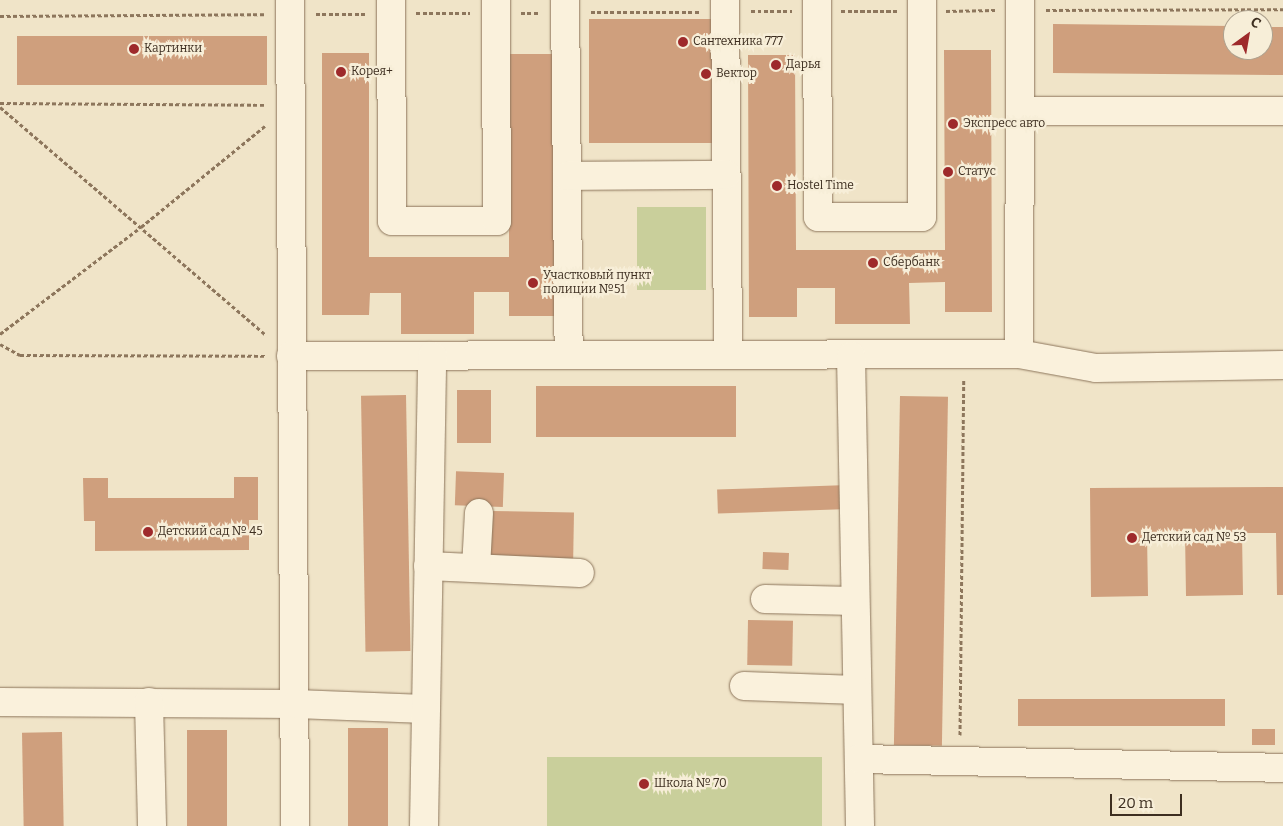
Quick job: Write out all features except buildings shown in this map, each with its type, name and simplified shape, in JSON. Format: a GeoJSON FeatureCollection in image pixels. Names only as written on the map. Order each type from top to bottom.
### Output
{"type":"FeatureCollection","features":[{"type":"Feature","properties":{"kind":"lane"},"geometry":{"type":"LineString","coordinates":[[817,6],[818,217],[922,217],[922,5]]}},
{"type":"Feature","properties":{"kind":"lane"},"geometry":{"type":"LineString","coordinates":[[1019,354],[1020,5]]}},
{"type":"Feature","properties":{"kind":"lane"},"geometry":{"type":"LineString","coordinates":[[391,7],[392,221],[497,221],[496,6]]}},
{"type":"Feature","properties":{"kind":"lane"},"geometry":{"type":"LineString","coordinates":[[565,6],[569,354]]}},
{"type":"Feature","properties":{"kind":"lane"},"geometry":{"type":"LineString","coordinates":[[725,6],[728,355]]}},
{"type":"Feature","properties":{"kind":"lane"},"geometry":{"type":"LineString","coordinates":[[290,7],[291,356],[296,826]]}},
{"type":"Feature","properties":{"kind":"lane"},"geometry":{"type":"LineString","coordinates":[[1020,111],[1283,111]]}},
{"type":"Feature","properties":{"kind":"lane"},"geometry":{"type":"LineString","coordinates":[[567,176],[726,175]]}},
{"type":"Feature","properties":{"kind":"lane"},"geometry":{"type":"LineString","coordinates":[[291,356],[569,354],[850,356],[1019,354],[1096,368],[1283,365]]}},
{"type":"Feature","properties":{"kind":"lane"},"geometry":{"type":"LineString","coordinates":[[424,826],[432,356]]}},
{"type":"Feature","properties":{"kind":"lane"},"geometry":{"type":"LineString","coordinates":[[850,356],[860,826]]}},
{"type":"Feature","properties":{"kind":"lane"},"geometry":{"type":"LineString","coordinates":[[476,568],[479,513]]}},
{"type":"Feature","properties":{"kind":"lane"},"geometry":{"type":"LineString","coordinates":[[428,566],[580,573]]}},
{"type":"Feature","properties":{"kind":"lane"},"geometry":{"type":"LineString","coordinates":[[764,600],[855,602]]}},
{"type":"Feature","properties":{"kind":"lane"},"geometry":{"type":"LineString","coordinates":[[744,686],[857,690]]}},
{"type":"Feature","properties":{"kind":"lane"},"geometry":{"type":"LineString","coordinates":[[0,702],[296,704],[425,709]]}},
{"type":"Feature","properties":{"kind":"lane"},"geometry":{"type":"LineString","coordinates":[[148,702],[152,826]]}},
{"type":"Feature","properties":{"kind":"lane"},"geometry":{"type":"LineString","coordinates":[[859,759],[1283,768]]}},
{"type":"Feature","properties":{"kind":"path"},"geometry":{"type":"LineString","coordinates":[[0,16],[290,7],[1020,5],[1283,9]]}},
{"type":"Feature","properties":{"kind":"path"},"geometry":{"type":"LineString","coordinates":[[0,105],[290,105]]}},
{"type":"Feature","properties":{"kind":"path"},"geometry":{"type":"LineString","coordinates":[[0,105],[291,356]]}},
{"type":"Feature","properties":{"kind":"path"},"geometry":{"type":"LineString","coordinates":[[0,334],[141,227],[290,105]]}},
{"type":"Feature","properties":{"kind":"path"},"geometry":{"type":"LineString","coordinates":[[0,344],[20,355],[291,356]]}},
{"type":"Feature","properties":{"kind":"path"},"geometry":{"type":"LineString","coordinates":[[960,761],[965,355]]}},
{"type":"Feature","properties":{"kind":"green space"},"geometry":{"type":"Polygon","coordinates":[[[637,207],[706,207],[706,290],[637,290],[637,207]]]}},
{"type":"Feature","properties":{"kind":"green space"},"geometry":{"type":"Polygon","coordinates":[[[547,757],[822,757],[822,826],[547,826],[547,757]]]}},
{"type":"Feature","properties":{"kind":"place","name":"Сантехника 777"},"geometry":{"type":"Point","coordinates":[683,42]}},
{"type":"Feature","properties":{"kind":"place","name":"Картинки"},"geometry":{"type":"Point","coordinates":[134,49]}},
{"type":"Feature","properties":{"kind":"place","name":"Дарья"},"geometry":{"type":"Point","coordinates":[776,65]}},
{"type":"Feature","properties":{"kind":"place","name":"Корея+"},"geometry":{"type":"Point","coordinates":[341,72]}},
{"type":"Feature","properties":{"kind":"place","name":"Вектор"},"geometry":{"type":"Point","coordinates":[706,74]}},
{"type":"Feature","properties":{"kind":"place","name":"Экспресс авто"},"geometry":{"type":"Point","coordinates":[953,124]}},
{"type":"Feature","properties":{"kind":"place","name":"Статус"},"geometry":{"type":"Point","coordinates":[948,172]}},
{"type":"Feature","properties":{"kind":"place","name":"Hostel Time"},"geometry":{"type":"Point","coordinates":[777,186]}},
{"type":"Feature","properties":{"kind":"place","name":"Сбербанк"},"geometry":{"type":"Point","coordinates":[873,263]}},
{"type":"Feature","properties":{"kind":"place","name":"Участковый пункт полиции №51"},"geometry":{"type":"Point","coordinates":[533,283]}},
{"type":"Feature","properties":{"kind":"place","name":"Детский сад № 45"},"geometry":{"type":"Point","coordinates":[148,532]}},
{"type":"Feature","properties":{"kind":"place","name":"Детский сад № 53"},"geometry":{"type":"Point","coordinates":[1132,538]}},
{"type":"Feature","properties":{"kind":"place","name":"Школа № 70"},"geometry":{"type":"Point","coordinates":[644,784]}}]}
